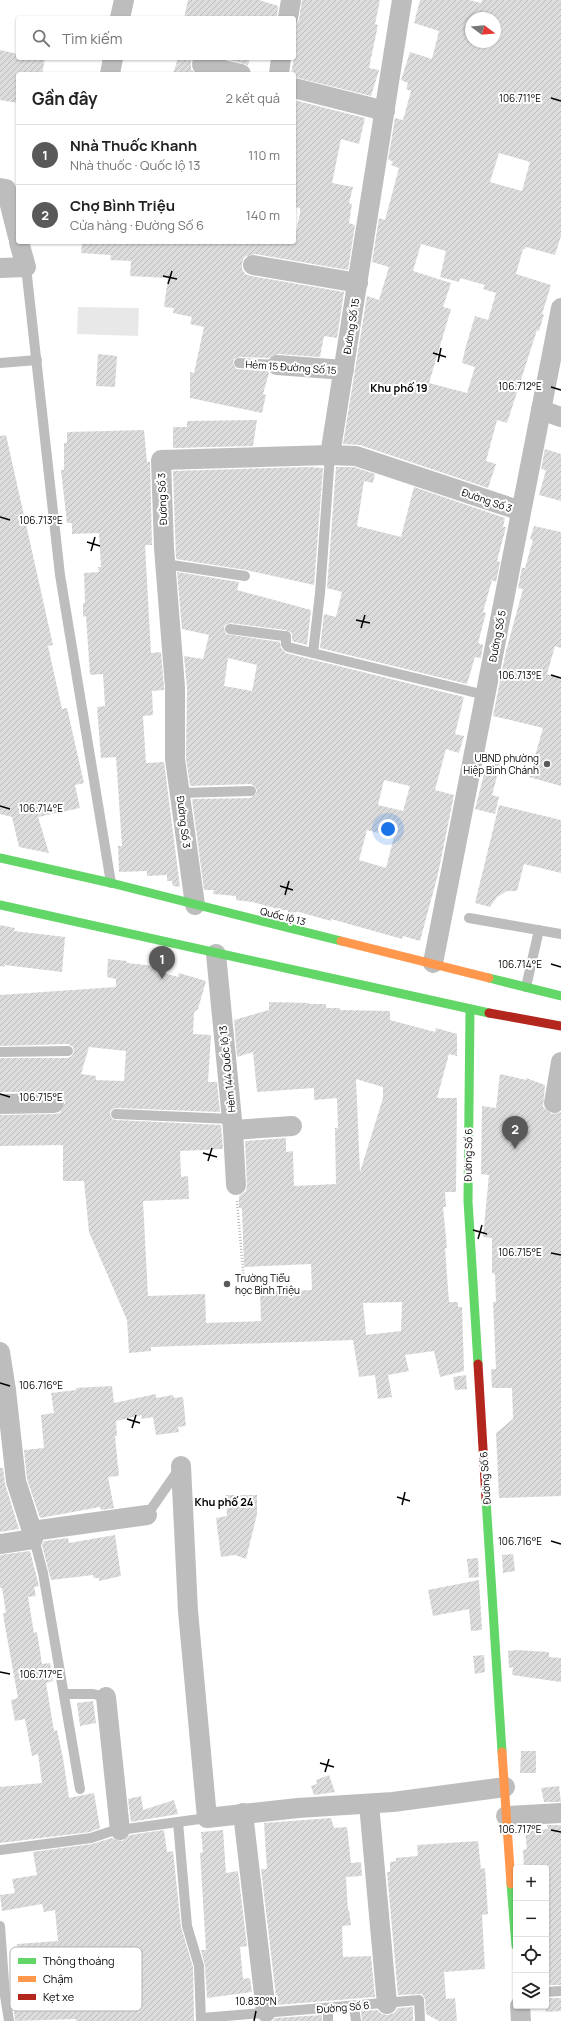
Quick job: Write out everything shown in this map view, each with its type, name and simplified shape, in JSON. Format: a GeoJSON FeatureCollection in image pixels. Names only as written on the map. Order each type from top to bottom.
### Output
{"type":"FeatureCollection","features":[{"type":"Feature","properties":{"kind":"main road","name":"Quốc lộ 13"},"geometry":{"type":"LineString","coordinates":[[0,858],[111,883],[195,906],[433,963],[561,996]]}},
{"type":"Feature","properties":{"kind":"main road"},"geometry":{"type":"LineString","coordinates":[[0,905],[470,1010],[561,1026]]}},
{"type":"Feature","properties":{"kind":"main road","name":"Đường Số 6"},"geometry":{"type":"LineString","coordinates":[[470,1010],[468,1201],[506,1816],[515,1937]]}},
{"type":"Feature","properties":{"kind":"street"},"geometry":{"type":"LineString","coordinates":[[120,16],[124,0]]}},
{"type":"Feature","properties":{"kind":"street"},"geometry":{"type":"LineString","coordinates":[[288,16],[291,0]]}},
{"type":"Feature","properties":{"kind":"street","name":"Đường Số 15"},"geometry":{"type":"LineString","coordinates":[[330,455],[402,0]]}},
{"type":"Feature","properties":{"kind":"street"},"geometry":{"type":"LineString","coordinates":[[110,72],[113,60]]}},
{"type":"Feature","properties":{"kind":"street"},"geometry":{"type":"LineString","coordinates":[[203,60],[202,65],[232,72]]}},
{"type":"Feature","properties":{"kind":"street"},"geometry":{"type":"LineString","coordinates":[[279,72],[281,60]]}},
{"type":"Feature","properties":{"kind":"street"},"geometry":{"type":"LineString","coordinates":[[296,89],[385,111]]}},
{"type":"Feature","properties":{"kind":"street"},"geometry":{"type":"LineString","coordinates":[[8,185],[16,227]]}},
{"type":"Feature","properties":{"kind":"street"},"geometry":{"type":"LineString","coordinates":[[0,268],[26,267],[20,244]]}},
{"type":"Feature","properties":{"kind":"street"},"geometry":{"type":"LineString","coordinates":[[253,265],[358,283]]}},
{"type":"Feature","properties":{"kind":"street","name":"Đường Số 5"},"geometry":{"type":"LineString","coordinates":[[433,963],[561,308]]}},
{"type":"Feature","properties":{"kind":"street","name":"Hẻm 15 Đường Số 15"},"geometry":{"type":"LineString","coordinates":[[277,365],[344,370]]}},
{"type":"Feature","properties":{"kind":"street"},"geometry":{"type":"LineString","coordinates":[[541,410],[561,417]]}},
{"type":"Feature","properties":{"kind":"street","name":"Đường Số 3"},"geometry":{"type":"LineString","coordinates":[[195,906],[181,792],[175,759],[175,688],[165,564],[161,460],[330,455],[356,456],[521,511]]}},
{"type":"Feature","properties":{"kind":"street","name":"Hẻm 144 Quốc lộ 13"},"geometry":{"type":"LineString","coordinates":[[216,954],[233,1124],[236,1185]]}},
{"type":"Feature","properties":{"kind":"street"},"geometry":{"type":"LineString","coordinates":[[554,1103],[561,1062]]}},
{"type":"Feature","properties":{"kind":"street"},"geometry":{"type":"LineString","coordinates":[[0,1104],[54,1104]]}},
{"type":"Feature","properties":{"kind":"street"},"geometry":{"type":"LineString","coordinates":[[233,1124],[292,1126]]}},
{"type":"Feature","properties":{"kind":"street"},"geometry":{"type":"LineString","coordinates":[[0,1352],[3,1390],[16,1481],[33,1535]]}},
{"type":"Feature","properties":{"kind":"street"},"geometry":{"type":"LineString","coordinates":[[181,1466],[188,1611],[207,1818],[298,1808],[369,1804],[505,1787]]}},
{"type":"Feature","properties":{"kind":"street"},"geometry":{"type":"LineString","coordinates":[[0,1544],[33,1535],[147,1515]]}},
{"type":"Feature","properties":{"kind":"street"},"geometry":{"type":"LineString","coordinates":[[106,1697],[120,1830]]}},
{"type":"Feature","properties":{"kind":"street"},"geometry":{"type":"LineString","coordinates":[[369,1804],[387,2004]]}},
{"type":"Feature","properties":{"kind":"street"},"geometry":{"type":"LineString","coordinates":[[243,1813],[267,2017]]}},
{"type":"Feature","properties":{"kind":"street"},"geometry":{"type":"LineString","coordinates":[[506,1816],[561,1813]]}},
{"type":"Feature","properties":{"kind":"street"},"geometry":{"type":"LineString","coordinates":[[520,2009],[521,2021]]}},
{"type":"Feature","properties":{"kind":"lane"},"geometry":{"type":"LineString","coordinates":[[26,267],[60,575],[111,883]]}},
{"type":"Feature","properties":{"kind":"lane"},"geometry":{"type":"LineString","coordinates":[[0,363],[36,360]]}},
{"type":"Feature","properties":{"kind":"lane","name":"Hẻm 15 Đường Số 15"},"geometry":{"type":"LineString","coordinates":[[239,363],[277,365]]}},
{"type":"Feature","properties":{"kind":"lane","name":"Đường Số 15"},"geometry":{"type":"LineString","coordinates":[[313,653],[320,593],[330,455]]}},
{"type":"Feature","properties":{"kind":"lane"},"geometry":{"type":"LineString","coordinates":[[165,564],[245,576]]}},
{"type":"Feature","properties":{"kind":"lane"},"geometry":{"type":"LineString","coordinates":[[230,629],[286,636],[286,644],[288,647],[485,695]]}},
{"type":"Feature","properties":{"kind":"lane"},"geometry":{"type":"LineString","coordinates":[[181,792],[251,791]]}},
{"type":"Feature","properties":{"kind":"lane"},"geometry":{"type":"LineString","coordinates":[[469,918],[561,934]]}},
{"type":"Feature","properties":{"kind":"lane"},"geometry":{"type":"LineString","coordinates":[[526,987],[539,930]]}},
{"type":"Feature","properties":{"kind":"lane"},"geometry":{"type":"LineString","coordinates":[[0,1052],[68,1051]]}},
{"type":"Feature","properties":{"kind":"lane"},"geometry":{"type":"LineString","coordinates":[[116,1114],[233,1124]]}},
{"type":"Feature","properties":{"kind":"lane"},"geometry":{"type":"LineString","coordinates":[[147,1515],[181,1466]]}},
{"type":"Feature","properties":{"kind":"lane"},"geometry":{"type":"LineString","coordinates":[[33,1535],[43,1573],[80,1789]]}},
{"type":"Feature","properties":{"kind":"lane"},"geometry":{"type":"LineString","coordinates":[[64,1694],[93,1694],[106,1697]]}},
{"type":"Feature","properties":{"kind":"lane"},"geometry":{"type":"LineString","coordinates":[[0,1850],[91,1838],[120,1830],[207,1818]]}},
{"type":"Feature","properties":{"kind":"lane"},"geometry":{"type":"LineString","coordinates":[[178,1822],[188,1926],[199,1966],[202,2020]]}},
{"type":"Feature","properties":{"kind":"lane"},"geometry":{"type":"LineString","coordinates":[[0,1926],[2,1996],[9,2021]]}},
{"type":"Feature","properties":{"kind":"lane"},"geometry":{"type":"LineString","coordinates":[[549,1992],[561,1991]]}},
{"type":"Feature","properties":{"kind":"lane","name":"Đường Số 6"},"geometry":{"type":"LineString","coordinates":[[202,2020],[267,2017],[354,2006],[419,2000],[420,2021]]}},
{"type":"Feature","properties":{"kind":"lane"},"geometry":{"type":"LineString","coordinates":[[354,2006],[356,2021]]}},
{"type":"Feature","properties":{"kind":"lane"},"geometry":{"type":"LineString","coordinates":[[328,2009],[328,2021]]}},
{"type":"Feature","properties":{"kind":"path"},"geometry":{"type":"LineString","coordinates":[[236,1185],[244,1282]]}},
{"type":"Feature","properties":{"kind":"shaded area"},"geometry":{"type":"Polygon","coordinates":[[[78,307],[139,308],[138,336],[77,334],[78,307]]]}},
{"type":"Feature","properties":{"kind":"building"},"geometry":{"type":"Polygon","coordinates":[[[188,0],[259,0],[278,6],[277,16],[184,16],[188,0]]]}},
{"type":"Feature","properties":{"kind":"building"},"geometry":{"type":"Polygon","coordinates":[[[302,0],[380,0],[375,24],[378,25],[369,68],[379,70],[371,96],[296,77],[296,72],[291,72],[294,60],[296,60],[296,24],[299,20],[302,0]]]}},
{"type":"Feature","properties":{"kind":"building"},"geometry":{"type":"Polygon","coordinates":[[[420,0],[469,0],[481,3],[482,0],[561,0],[561,236],[555,255],[526,247],[523,249],[516,274],[551,285],[542,314],[544,315],[539,331],[537,330],[507,423],[497,420],[486,461],[496,464],[488,488],[360,445],[343,444],[367,296],[379,300],[389,267],[372,262],[379,218],[385,220],[399,168],[391,165],[393,161],[388,160],[395,118],[403,120],[411,91],[406,89],[408,83],[401,80],[410,52],[432,59],[439,31],[414,23],[420,0]],[[499,153],[490,182],[522,191],[530,162],[499,153]],[[421,244],[413,271],[451,283],[443,307],[451,309],[429,383],[467,393],[475,367],[462,363],[466,346],[475,316],[488,320],[496,293],[483,289],[485,285],[460,278],[459,282],[440,277],[446,251],[421,244]]]}},
{"type":"Feature","properties":{"kind":"building"},"geometry":{"type":"Polygon","coordinates":[[[0,50],[16,54],[16,60],[45,60],[42,72],[16,72],[16,103],[0,100],[0,50]]]}},
{"type":"Feature","properties":{"kind":"building"},"geometry":{"type":"Polygon","coordinates":[[[177,60],[191,60],[191,69],[193,72],[174,72],[177,60]]]}},
{"type":"Feature","properties":{"kind":"building"},"geometry":{"type":"Polygon","coordinates":[[[230,60],[249,60],[248,65],[230,60]]]}},
{"type":"Feature","properties":{"kind":"building"},"geometry":{"type":"Polygon","coordinates":[[[296,101],[365,118],[359,144],[341,139],[332,183],[353,187],[349,203],[352,204],[349,223],[355,225],[348,270],[255,254],[244,257],[242,269],[245,274],[344,292],[337,338],[324,336],[320,357],[278,354],[268,358],[239,357],[234,359],[233,363],[236,369],[267,371],[269,373],[263,394],[266,395],[262,413],[190,398],[190,372],[194,373],[204,327],[190,324],[192,317],[173,313],[174,308],[164,307],[168,278],[130,276],[131,261],[110,260],[111,255],[81,253],[82,244],[296,244],[296,232],[300,208],[296,207],[296,101]]]}},
{"type":"Feature","properties":{"kind":"building"},"geometry":{"type":"Polygon","coordinates":[[[98,354],[117,356],[115,387],[96,386],[98,354]]]}},
{"type":"Feature","properties":{"kind":"building"},"geometry":{"type":"Polygon","coordinates":[[[257,420],[253,446],[173,448],[173,427],[187,427],[187,421],[257,420]]]}},
{"type":"Feature","properties":{"kind":"building"},"geometry":{"type":"Polygon","coordinates":[[[144,430],[147,462],[150,462],[152,545],[145,545],[151,653],[161,652],[164,687],[164,690],[152,691],[153,715],[143,716],[146,763],[164,762],[180,887],[173,886],[172,881],[167,881],[167,875],[147,876],[147,871],[119,872],[118,846],[122,846],[116,757],[101,758],[97,707],[105,706],[103,674],[90,675],[86,616],[83,617],[83,603],[85,603],[84,573],[99,572],[98,567],[101,567],[99,533],[72,534],[72,523],[67,523],[61,470],[64,470],[64,443],[67,443],[67,432],[144,430]]]}},
{"type":"Feature","properties":{"kind":"building"},"geometry":{"type":"Polygon","coordinates":[[[6,435],[53,645],[48,646],[62,709],[67,708],[84,783],[75,785],[80,808],[38,817],[49,853],[19,847],[12,817],[0,814],[0,436],[6,435]]]}},
{"type":"Feature","properties":{"kind":"building"},"geometry":{"type":"Polygon","coordinates":[[[545,449],[561,454],[561,501],[539,495],[546,470],[541,469],[545,449]]]}},
{"type":"Feature","properties":{"kind":"building"},"geometry":{"type":"Polygon","coordinates":[[[309,467],[323,468],[314,585],[246,570],[176,559],[173,471],[309,467]]]}},
{"type":"Feature","properties":{"kind":"building"},"geometry":{"type":"Polygon","coordinates":[[[336,467],[354,467],[375,474],[373,483],[364,481],[357,526],[401,537],[414,487],[505,518],[503,527],[506,527],[497,561],[500,562],[496,582],[492,580],[483,612],[486,613],[478,643],[483,645],[481,658],[475,657],[467,684],[320,648],[324,614],[336,617],[342,592],[327,588],[336,467]]]}},
{"type":"Feature","properties":{"kind":"building"},"geometry":{"type":"Polygon","coordinates":[[[534,526],[561,532],[561,648],[555,646],[547,674],[561,678],[561,786],[529,777],[543,728],[493,716],[506,651],[523,589],[518,588],[522,568],[525,568],[533,540],[530,539],[534,526]]]}},
{"type":"Feature","properties":{"kind":"building"},"geometry":{"type":"Polygon","coordinates":[[[177,572],[239,582],[237,590],[311,610],[307,645],[292,641],[292,633],[286,630],[230,623],[225,625],[224,628],[226,634],[280,642],[281,648],[286,653],[464,697],[455,734],[464,736],[459,753],[446,749],[435,790],[454,795],[438,874],[420,941],[403,936],[402,939],[331,919],[331,921],[299,912],[288,913],[288,910],[236,900],[236,896],[213,894],[214,890],[204,890],[192,799],[251,798],[256,794],[257,790],[251,784],[190,786],[186,758],[187,688],[184,656],[203,659],[209,635],[182,629],[177,572]],[[228,658],[224,686],[252,691],[257,665],[228,658]],[[384,780],[378,805],[403,811],[410,786],[384,780]],[[367,830],[359,860],[386,868],[394,837],[367,830]]]}},
{"type":"Feature","properties":{"kind":"building"},"geometry":{"type":"Polygon","coordinates":[[[488,759],[501,762],[492,795],[499,797],[495,814],[475,809],[488,759]]]}},
{"type":"Feature","properties":{"kind":"building"},"geometry":{"type":"Polygon","coordinates":[[[499,805],[561,820],[561,873],[524,864],[517,891],[507,891],[497,897],[490,907],[475,903],[499,805]]]}},
{"type":"Feature","properties":{"kind":"building"},"geometry":{"type":"Polygon","coordinates":[[[0,925],[15,928],[14,931],[65,937],[62,972],[5,965],[4,967],[0,966],[0,925]]]}},
{"type":"Feature","properties":{"kind":"building"},"geometry":{"type":"Polygon","coordinates":[[[108,959],[155,966],[157,971],[178,977],[179,973],[206,981],[198,1009],[194,1012],[193,1034],[211,1035],[208,1082],[217,1082],[220,1112],[116,1108],[111,1110],[110,1114],[112,1119],[116,1120],[221,1125],[223,1149],[180,1151],[181,1177],[188,1176],[189,1199],[143,1201],[148,1296],[205,1294],[206,1323],[261,1321],[260,1292],[312,1290],[311,1264],[244,1267],[242,1208],[239,1208],[239,1196],[246,1191],[247,1185],[245,1141],[286,1138],[286,1152],[293,1151],[294,1186],[336,1184],[335,1128],[338,1128],[337,1098],[314,1100],[314,1088],[257,1092],[253,1052],[237,1057],[234,1020],[269,1010],[269,1002],[326,1004],[326,1008],[340,1008],[340,1010],[390,1011],[390,1020],[435,1032],[436,1028],[457,1034],[457,1056],[449,1054],[437,1098],[457,1098],[456,1192],[445,1192],[446,1207],[443,1207],[447,1248],[445,1248],[449,1302],[458,1302],[458,1307],[462,1307],[464,1371],[440,1377],[434,1351],[405,1355],[409,1371],[388,1375],[392,1397],[378,1399],[375,1375],[359,1377],[353,1340],[151,1347],[151,1351],[129,1353],[127,1320],[89,1232],[84,1181],[63,1181],[63,1145],[0,1146],[0,1115],[55,1114],[60,1113],[65,1103],[64,1097],[54,1092],[0,1092],[0,1058],[68,1058],[72,1056],[74,1051],[73,1047],[68,1044],[0,1046],[0,995],[116,987],[116,979],[107,977],[108,959]],[[89,1047],[81,1074],[96,1076],[96,1080],[124,1081],[126,1051],[89,1047]],[[356,1079],[360,1172],[383,1098],[383,1087],[356,1079]],[[402,1302],[363,1303],[366,1335],[401,1331],[402,1302]]]}},
{"type":"Feature","properties":{"kind":"building"},"geometry":{"type":"Polygon","coordinates":[[[500,1074],[526,1080],[526,1078],[545,1085],[543,1107],[552,1114],[561,1112],[561,1496],[499,1498],[496,1433],[513,1419],[512,1388],[492,1388],[491,1369],[496,1369],[493,1302],[496,1302],[495,1274],[492,1273],[492,1238],[483,1237],[489,1175],[481,1174],[482,1106],[496,1108],[500,1074]]]}},
{"type":"Feature","properties":{"kind":"building"},"geometry":{"type":"Polygon","coordinates":[[[466,1375],[467,1389],[455,1390],[453,1377],[466,1375]]]}},
{"type":"Feature","properties":{"kind":"building"},"geometry":{"type":"Polygon","coordinates":[[[112,1386],[114,1403],[156,1394],[156,1398],[173,1395],[174,1398],[183,1397],[186,1426],[178,1427],[179,1432],[156,1435],[153,1417],[142,1419],[141,1415],[116,1421],[117,1436],[115,1436],[119,1476],[108,1477],[114,1508],[101,1510],[100,1507],[40,1518],[27,1479],[24,1450],[44,1448],[41,1415],[54,1413],[51,1393],[76,1390],[76,1388],[112,1386]]]}},
{"type":"Feature","properties":{"kind":"building"},"geometry":{"type":"Polygon","coordinates":[[[0,1468],[3,1468],[5,1484],[19,1529],[0,1532],[0,1468]]]}},
{"type":"Feature","properties":{"kind":"building"},"geometry":{"type":"Polygon","coordinates":[[[226,1495],[257,1495],[257,1514],[246,1559],[235,1555],[221,1557],[216,1518],[227,1516],[226,1495]]]}},
{"type":"Feature","properties":{"kind":"building"},"geometry":{"type":"Polygon","coordinates":[[[115,1535],[121,1576],[99,1581],[99,1578],[94,1578],[93,1575],[51,1580],[42,1545],[44,1541],[68,1538],[69,1543],[115,1535]]]}},
{"type":"Feature","properties":{"kind":"building"},"geometry":{"type":"Polygon","coordinates":[[[30,1551],[39,1586],[34,1587],[36,1596],[28,1597],[34,1633],[37,1632],[42,1664],[50,1663],[53,1681],[46,1683],[54,1731],[57,1730],[63,1758],[69,1798],[94,1793],[100,1828],[90,1832],[0,1843],[0,1787],[42,1783],[38,1754],[32,1756],[25,1719],[15,1721],[11,1700],[18,1698],[3,1613],[6,1613],[2,1588],[0,1588],[0,1555],[30,1551]]]}},
{"type":"Feature","properties":{"kind":"building"},"geometry":{"type":"Polygon","coordinates":[[[513,1554],[515,1571],[503,1573],[502,1555],[513,1554]]]}},
{"type":"Feature","properties":{"kind":"building"},"geometry":{"type":"Polygon","coordinates":[[[478,1558],[479,1577],[469,1578],[467,1559],[478,1558]]]}},
{"type":"Feature","properties":{"kind":"building"},"geometry":{"type":"Polygon","coordinates":[[[479,1580],[482,1630],[471,1631],[469,1609],[433,1616],[428,1590],[479,1580]]]}},
{"type":"Feature","properties":{"kind":"building"},"geometry":{"type":"Polygon","coordinates":[[[517,1650],[549,1652],[549,1657],[561,1658],[561,1682],[512,1675],[513,1667],[509,1668],[508,1651],[517,1650]]]}},
{"type":"Feature","properties":{"kind":"building"},"geometry":{"type":"Polygon","coordinates":[[[484,1655],[485,1672],[475,1674],[473,1656],[484,1655]]]}},
{"type":"Feature","properties":{"kind":"building"},"geometry":{"type":"Polygon","coordinates":[[[93,1701],[96,1723],[80,1726],[77,1703],[93,1701]]]}},
{"type":"Feature","properties":{"kind":"building"},"geometry":{"type":"Polygon","coordinates":[[[521,1751],[536,1751],[536,1773],[520,1773],[521,1751]]]}},
{"type":"Feature","properties":{"kind":"building"},"geometry":{"type":"Polygon","coordinates":[[[329,1775],[335,1792],[314,1795],[311,1786],[317,1784],[316,1780],[329,1775]]]}},
{"type":"Feature","properties":{"kind":"building"},"geometry":{"type":"Polygon","coordinates":[[[559,1786],[561,1802],[544,1802],[541,1788],[559,1786]]]}},
{"type":"Feature","properties":{"kind":"building"},"geometry":{"type":"Polygon","coordinates":[[[141,1796],[143,1810],[174,1800],[178,1814],[131,1822],[128,1799],[141,1796]]]}},
{"type":"Feature","properties":{"kind":"building"},"geometry":{"type":"Polygon","coordinates":[[[331,1818],[334,1828],[347,1827],[351,1863],[361,1862],[362,1876],[346,1877],[348,1910],[351,1925],[342,1926],[343,1957],[371,1956],[375,1997],[277,2005],[261,1869],[267,1869],[264,1823],[331,1818]]]}},
{"type":"Feature","properties":{"kind":"building"},"geometry":{"type":"Polygon","coordinates":[[[547,1825],[561,1825],[561,1985],[549,1985],[549,1865],[524,1865],[523,1850],[527,1849],[525,1831],[548,1829],[547,1825]]]}},
{"type":"Feature","properties":{"kind":"building"},"geometry":{"type":"Polygon","coordinates":[[[164,1830],[167,1852],[173,1851],[181,1927],[193,1967],[194,2021],[76,2021],[76,2019],[15,2021],[14,2011],[142,2011],[142,1947],[17,1947],[17,1944],[58,1941],[55,1910],[44,1912],[42,1904],[2,1911],[0,1895],[15,1893],[12,1879],[37,1875],[33,1852],[92,1844],[112,1838],[122,1841],[130,1835],[164,1830]]]}},
{"type":"Feature","properties":{"kind":"building"},"geometry":{"type":"Polygon","coordinates":[[[223,1830],[226,1873],[238,1871],[247,1946],[240,1947],[243,1979],[250,1978],[252,1992],[207,1998],[205,1966],[201,1950],[206,1950],[200,1853],[203,1852],[201,1832],[223,1830]]]}},
{"type":"Feature","properties":{"kind":"building"},"geometry":{"type":"Polygon","coordinates":[[[478,1841],[481,1869],[485,1868],[488,1914],[482,1915],[485,1969],[444,1972],[446,1999],[455,1998],[457,2021],[439,2021],[426,2014],[425,1999],[422,1994],[398,1995],[387,1872],[390,1872],[390,1862],[396,1861],[396,1858],[418,1856],[417,1845],[478,1841]]]}},
{"type":"Feature","properties":{"kind":"building"},"geometry":{"type":"Polygon","coordinates":[[[549,1998],[561,1998],[561,2011],[546,2012],[546,2009],[549,2009],[549,1998]]]}},
{"type":"Feature","properties":{"kind":"building"},"geometry":{"type":"Polygon","coordinates":[[[413,2007],[413,2021],[362,2021],[361,2011],[377,2010],[382,2014],[388,2015],[394,2013],[398,2008],[413,2007]]]}},
{"type":"Feature","properties":{"kind":"building"},"geometry":{"type":"Polygon","coordinates":[[[322,2015],[322,2021],[273,2021],[275,2018],[322,2015]]]}},
{"type":"Feature","properties":{"kind":"traffic: fast"},"geometry":{"type":"LineString","coordinates":[[0,858],[111,883],[341,941]]}},
{"type":"Feature","properties":{"kind":"traffic: fast"},"geometry":{"type":"LineString","coordinates":[[0,905],[489,1013]]}},
{"type":"Feature","properties":{"kind":"traffic: fast"},"geometry":{"type":"LineString","coordinates":[[489,978],[561,996]]}},
{"type":"Feature","properties":{"kind":"traffic: fast"},"geometry":{"type":"LineString","coordinates":[[470,1010],[468,1201],[478,1364]]}},
{"type":"Feature","properties":{"kind":"traffic: fast"},"geometry":{"type":"LineString","coordinates":[[486,1499],[502,1752]]}},
{"type":"Feature","properties":{"kind":"traffic: fast"},"geometry":{"type":"LineString","coordinates":[[511,1884],[515,1937]]}},
{"type":"Feature","properties":{"kind":"traffic: slow"},"geometry":{"type":"LineString","coordinates":[[341,941],[489,978]]}},
{"type":"Feature","properties":{"kind":"traffic: slow"},"geometry":{"type":"LineString","coordinates":[[502,1752],[511,1884]]}},
{"type":"Feature","properties":{"kind":"traffic: jam"},"geometry":{"type":"LineString","coordinates":[[489,1013],[561,1026]]}},
{"type":"Feature","properties":{"kind":"traffic: jam"},"geometry":{"type":"LineString","coordinates":[[478,1364],[486,1499]]}},
{"type":"Feature","properties":{"kind":"place","name":"UBND phường Hiệp Bình Chánh"},"geometry":{"type":"Point","coordinates":[547,764]}},
{"type":"Feature","properties":{"kind":"place","name":"Nhà Thuốc Khanh"},"geometry":{"type":"Point","coordinates":[162,979]}},
{"type":"Feature","properties":{"kind":"place","name":"Chợ Bình Triệu"},"geometry":{"type":"Point","coordinates":[515,1149]}},
{"type":"Feature","properties":{"kind":"place","name":"Trường Tiểu học Bình Triệu"},"geometry":{"type":"Point","coordinates":[227,1284]}},
{"type":"Feature","properties":{"kind":"district","name":"Khu phố 19"},"geometry":{"type":"Point","coordinates":[399,387]}},
{"type":"Feature","properties":{"kind":"district","name":"Khu phố 24"},"geometry":{"type":"Point","coordinates":[224,1501]}}]}
